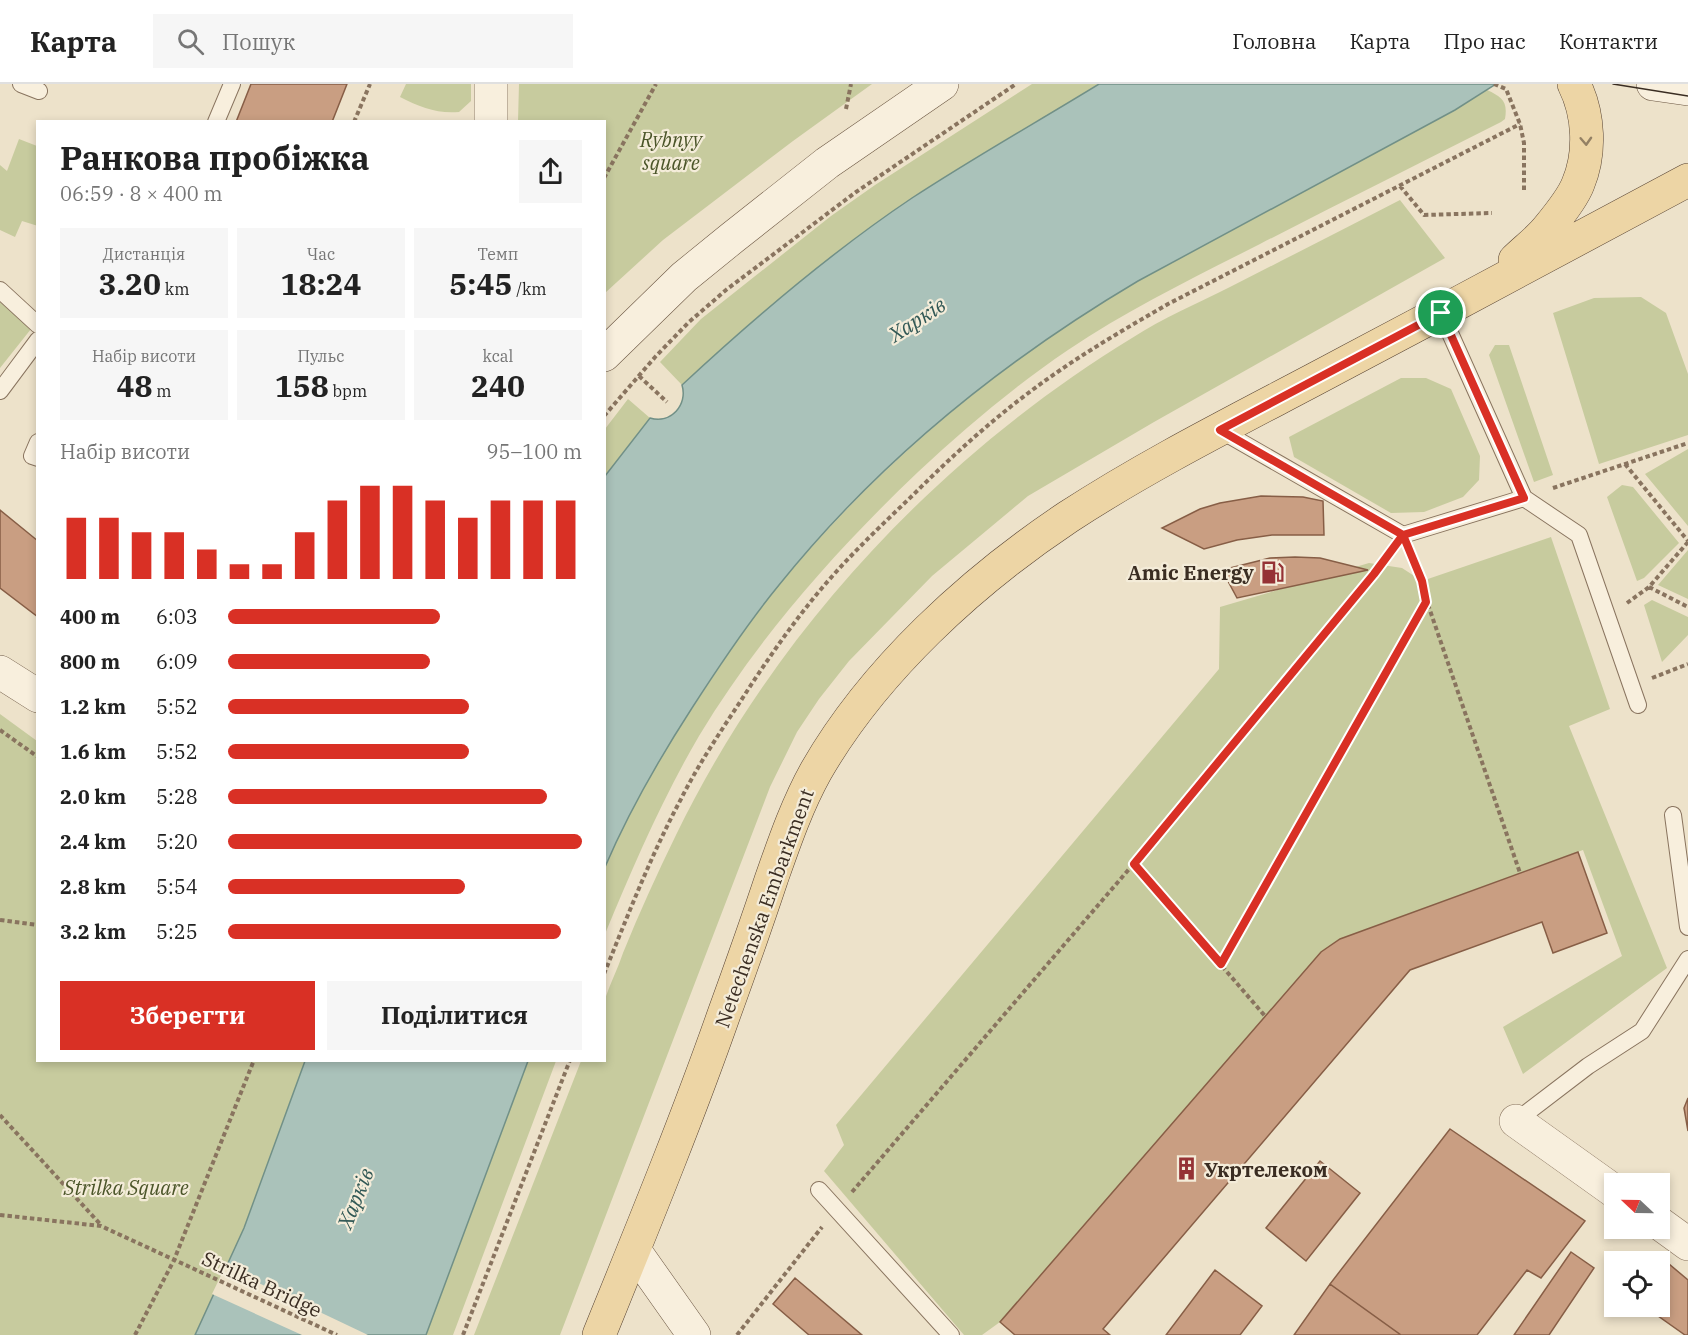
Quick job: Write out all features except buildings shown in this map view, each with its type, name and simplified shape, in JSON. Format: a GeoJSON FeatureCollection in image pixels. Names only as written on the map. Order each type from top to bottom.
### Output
{"type":"FeatureCollection","features":[{"type":"Feature","properties":{"kind":"main road"},"geometry":{"type":"LineString","coordinates":[[1483,290],[1549,228],[1578,185],[1587,154],[1585,123],[1579,95],[1574,84]]}},
{"type":"Feature","properties":{"kind":"main road","name":"Netechenska Embarkment"},"geometry":{"type":"LineString","coordinates":[[599,1335],[707,1064],[780,856],[813,776],[850,719],[904,656],[933,626],[999,568],[1068,517],[1220,430],[1688,180]]}},
{"type":"Feature","properties":{"kind":"street"},"geometry":{"type":"LineString","coordinates":[[491,84],[491,120]]}},
{"type":"Feature","properties":{"kind":"street"},"geometry":{"type":"LineString","coordinates":[[606,354],[684,277],[732,238],[826,163],[942,84]]}},
{"type":"Feature","properties":{"kind":"street"},"geometry":{"type":"LineString","coordinates":[[1653,84],[1688,89]]}},
{"type":"Feature","properties":{"kind":"street"},"geometry":{"type":"LineString","coordinates":[[0,672],[36,695]]}},
{"type":"Feature","properties":{"kind":"street"},"geometry":{"type":"LineString","coordinates":[[1516,1121],[1604,1184]]}},
{"type":"Feature","properties":{"kind":"street"},"geometry":{"type":"LineString","coordinates":[[1670,1231],[1688,1244]]}},
{"type":"Feature","properties":{"kind":"street"},"geometry":{"type":"LineString","coordinates":[[634,1250],[694,1335]]}},
{"type":"Feature","properties":{"kind":"lane"},"geometry":{"type":"LineString","coordinates":[[21,84],[39,91]]}},
{"type":"Feature","properties":{"kind":"lane"},"geometry":{"type":"LineString","coordinates":[[217,120],[232,84]]}},
{"type":"Feature","properties":{"kind":"lane"},"geometry":{"type":"LineString","coordinates":[[0,290],[36,323]]}},
{"type":"Feature","properties":{"kind":"lane"},"geometry":{"type":"LineString","coordinates":[[1441,313],[1524,498],[1579,535],[1638,705]]}},
{"type":"Feature","properties":{"kind":"lane"},"geometry":{"type":"LineString","coordinates":[[0,391],[36,343]]}},
{"type":"Feature","properties":{"kind":"lane"},"geometry":{"type":"LineString","coordinates":[[1220,430],[1403,535],[1524,498]]}},
{"type":"Feature","properties":{"kind":"lane"},"geometry":{"type":"LineString","coordinates":[[1673,815],[1688,927]]}},
{"type":"Feature","properties":{"kind":"lane"},"geometry":{"type":"LineString","coordinates":[[1516,1121],[1588,1066],[1642,1030],[1688,959]]}},
{"type":"Feature","properties":{"kind":"lane"},"geometry":{"type":"LineString","coordinates":[[819,1190],[951,1335]]}},
{"type":"Feature","properties":{"kind":"path"},"geometry":{"type":"LineString","coordinates":[[355,120],[370,84]]}},
{"type":"Feature","properties":{"kind":"path"},"geometry":{"type":"LineString","coordinates":[[606,174],[656,84]]}},
{"type":"Feature","properties":{"kind":"path"},"geometry":{"type":"LineString","coordinates":[[846,109],[851,84]]}},
{"type":"Feature","properties":{"kind":"path"},"geometry":{"type":"LineString","coordinates":[[606,414],[689,322],[726,290],[856,192],[1017,84]]}},
{"type":"Feature","properties":{"kind":"path"},"geometry":{"type":"LineString","coordinates":[[1494,84],[1506,89],[1520,124],[1524,143],[1524,192]]}},
{"type":"Feature","properties":{"kind":"path"},"geometry":{"type":"LineString","coordinates":[[606,969],[648,866],[681,799],[713,743],[782,638],[828,581],[874,532],[976,435],[1055,373],[1168,304],[1520,124]]}},
{"type":"Feature","properties":{"kind":"path"},"geometry":{"type":"LineString","coordinates":[[1400,186],[1424,215],[1492,213]]}},
{"type":"Feature","properties":{"kind":"path"},"geometry":{"type":"LineString","coordinates":[[639,376],[667,402]]}},
{"type":"Feature","properties":{"kind":"path"},"geometry":{"type":"LineString","coordinates":[[1524,498],[1688,443]]}},
{"type":"Feature","properties":{"kind":"path"},"geometry":{"type":"LineString","coordinates":[[1608,618],[1649,587],[1688,542],[1625,464]]}},
{"type":"Feature","properties":{"kind":"path"},"geometry":{"type":"LineString","coordinates":[[1403,535],[1422,581],[1426,602],[1520,873]]}},
{"type":"Feature","properties":{"kind":"path"},"geometry":{"type":"LineString","coordinates":[[737,1335],[805,1247],[1134,864],[1374,574],[1403,535]]}},
{"type":"Feature","properties":{"kind":"path"},"geometry":{"type":"LineString","coordinates":[[1649,587],[1688,607]]}},
{"type":"Feature","properties":{"kind":"path"},"geometry":{"type":"LineString","coordinates":[[1221,964],[1426,602]]}},
{"type":"Feature","properties":{"kind":"path"},"geometry":{"type":"LineString","coordinates":[[1631,686],[1688,664]]}},
{"type":"Feature","properties":{"kind":"path"},"geometry":{"type":"LineString","coordinates":[[0,730],[36,756]]}},
{"type":"Feature","properties":{"kind":"path"},"geometry":{"type":"LineString","coordinates":[[1134,864],[1265,1016]]}},
{"type":"Feature","properties":{"kind":"path"},"geometry":{"type":"LineString","coordinates":[[0,920],[36,925]]}},
{"type":"Feature","properties":{"kind":"path"},"geometry":{"type":"LineString","coordinates":[[135,1335],[174,1260],[253,1062]]}},
{"type":"Feature","properties":{"kind":"path"},"geometry":{"type":"LineString","coordinates":[[463,1335],[569,1062]]}},
{"type":"Feature","properties":{"kind":"path"},"geometry":{"type":"LineString","coordinates":[[0,1115],[101,1226]]}},
{"type":"Feature","properties":{"kind":"path"},"geometry":{"type":"LineString","coordinates":[[0,1215],[101,1226]]}},
{"type":"Feature","properties":{"kind":"path","name":"Strilka Bridge"},"geometry":{"type":"LineString","coordinates":[[101,1226],[337,1335]]}},
{"type":"Feature","properties":{"kind":"green space"},"geometry":{"type":"Polygon","coordinates":[[[406,84],[471,84],[471,101],[459,112],[429,109],[400,97],[406,84]]]}},
{"type":"Feature","properties":{"kind":"green space","name":"Rybnyy square"},"geometry":{"type":"Polygon","coordinates":[[[519,84],[872,84],[663,240],[606,292],[606,120],[518,120],[519,84]]]}},
{"type":"Feature","properties":{"kind":"green space"},"geometry":{"type":"Polygon","coordinates":[[[1032,84],[1099,84],[958,169],[882,219],[793,287],[682,385],[660,362],[701,319],[831,216],[1032,84]]]}},
{"type":"Feature","properties":{"kind":"green space"},"geometry":{"type":"Polygon","coordinates":[[[1487,90],[1503,100],[1506,113],[1505,119],[1501,122],[1187,281],[1138,307],[1068,350],[972,424],[887,502],[828,564],[772,630],[722,700],[699,736],[660,809],[606,932],[606,861],[635,802],[665,751],[728,654],[779,585],[818,540],[901,456],[991,380],[1088,312],[1138,281],[1455,110],[1487,90]]]}},
{"type":"Feature","properties":{"kind":"green space"},"geometry":{"type":"Polygon","coordinates":[[[19,139],[36,146],[36,225],[22,221],[15,237],[0,230],[0,165],[7,171],[19,139]]]}},
{"type":"Feature","properties":{"kind":"green space"},"geometry":{"type":"Polygon","coordinates":[[[1400,200],[1445,258],[1154,422],[1028,496],[932,576],[849,661],[797,732],[770,787],[560,1335],[474,1335],[581,1062],[606,1062],[606,996],[635,923],[676,835],[716,760],[762,688],[813,619],[869,554],[929,493],[993,437],[1061,385],[1132,338],[1400,200]]]}},
{"type":"Feature","properties":{"kind":"green space"},"geometry":{"type":"Polygon","coordinates":[[[1641,297],[1666,313],[1688,374],[1688,435],[1599,464],[1553,313],[1594,298],[1641,297]]]}},
{"type":"Feature","properties":{"kind":"green space"},"geometry":{"type":"Polygon","coordinates":[[[0,302],[31,329],[0,368],[0,302]]]}},
{"type":"Feature","properties":{"kind":"green space"},"geometry":{"type":"Polygon","coordinates":[[[1495,345],[1509,345],[1553,475],[1534,482],[1489,355],[1495,345]]]}},
{"type":"Feature","properties":{"kind":"green space"},"geometry":{"type":"Polygon","coordinates":[[[1401,378],[1426,378],[1451,389],[1480,456],[1479,480],[1463,497],[1424,512],[1391,513],[1294,457],[1289,437],[1401,378]]]}},
{"type":"Feature","properties":{"kind":"green space"},"geometry":{"type":"Polygon","coordinates":[[[628,399],[650,418],[606,475],[606,428],[628,399]]]}},
{"type":"Feature","properties":{"kind":"green space"},"geometry":{"type":"Polygon","coordinates":[[[1688,449],[1688,526],[1645,474],[1688,449]]]}},
{"type":"Feature","properties":{"kind":"green space"},"geometry":{"type":"Polygon","coordinates":[[[1622,485],[1633,487],[1679,543],[1644,578],[1637,581],[1607,497],[1622,485]]]}},
{"type":"Feature","properties":{"kind":"green space"},"geometry":{"type":"Polygon","coordinates":[[[1551,537],[1610,709],[1569,726],[1667,968],[1523,1074],[1503,1027],[1622,956],[1583,850],[1340,939],[1321,952],[1000,1322],[982,1335],[964,1335],[824,1171],[844,1145],[836,1125],[1219,669],[1220,607],[1369,563],[1402,568],[1422,581],[1551,537]]]}},
{"type":"Feature","properties":{"kind":"green space"},"geometry":{"type":"Polygon","coordinates":[[[1688,550],[1688,599],[1658,585],[1688,550]]]}},
{"type":"Feature","properties":{"kind":"green space"},"geometry":{"type":"Polygon","coordinates":[[[1652,600],[1688,617],[1688,635],[1662,662],[1644,605],[1652,600]]]}},
{"type":"Feature","properties":{"kind":"green space","name":"Strilka Square"},"geometry":{"type":"Polygon","coordinates":[[[0,714],[36,740],[36,1062],[305,1062],[228,1268],[195,1335],[0,1335],[0,714]]]}},
{"type":"Feature","properties":{"kind":"green space"},"geometry":{"type":"Polygon","coordinates":[[[528,1062],[556,1062],[453,1335],[426,1335],[528,1062]]]}},
{"type":"Feature","properties":{"kind":"water","name":"Харків"},"geometry":{"type":"Polygon","coordinates":[[[1099,84],[1496,84],[1455,110],[1138,281],[1088,312],[991,380],[900,456],[817,540],[745,630],[702,692],[656,766],[606,865],[606,475],[650,418],[665,418],[676,411],[682,399],[682,385],[765,311],[882,219],[982,154],[1099,84]]]}},
{"type":"Feature","properties":{"kind":"water","name":"Харків"},"geometry":{"type":"Polygon","coordinates":[[[305,1062],[528,1062],[426,1335],[195,1335],[244,1228],[305,1062]]]}},
{"type":"Feature","properties":{"kind":"pier"},"geometry":{"type":"Polygon","coordinates":[[[225,1267],[368,1335],[302,1335],[212,1294],[225,1267]]]}},
{"type":"Feature","properties":{"kind":"tram line"},"geometry":{"type":"LineString","coordinates":[[1613,84],[1688,96]]}},
{"type":"Feature","properties":{"kind":"place","name":"Amic Energy"},"geometry":{"type":"Point","coordinates":[1272,572]}},
{"type":"Feature","properties":{"kind":"place","name":"Укртелеком"},"geometry":{"type":"Point","coordinates":[1186,1169]}},
{"type":"Feature","properties":{"kind":"route"},"geometry":{"type":"LineString","coordinates":[[1441,313],[1220,430],[1403,535],[1374,574],[1134,864],[1221,964],[1426,602],[1422,581],[1403,535],[1524,498],[1441,313]]}}]}
